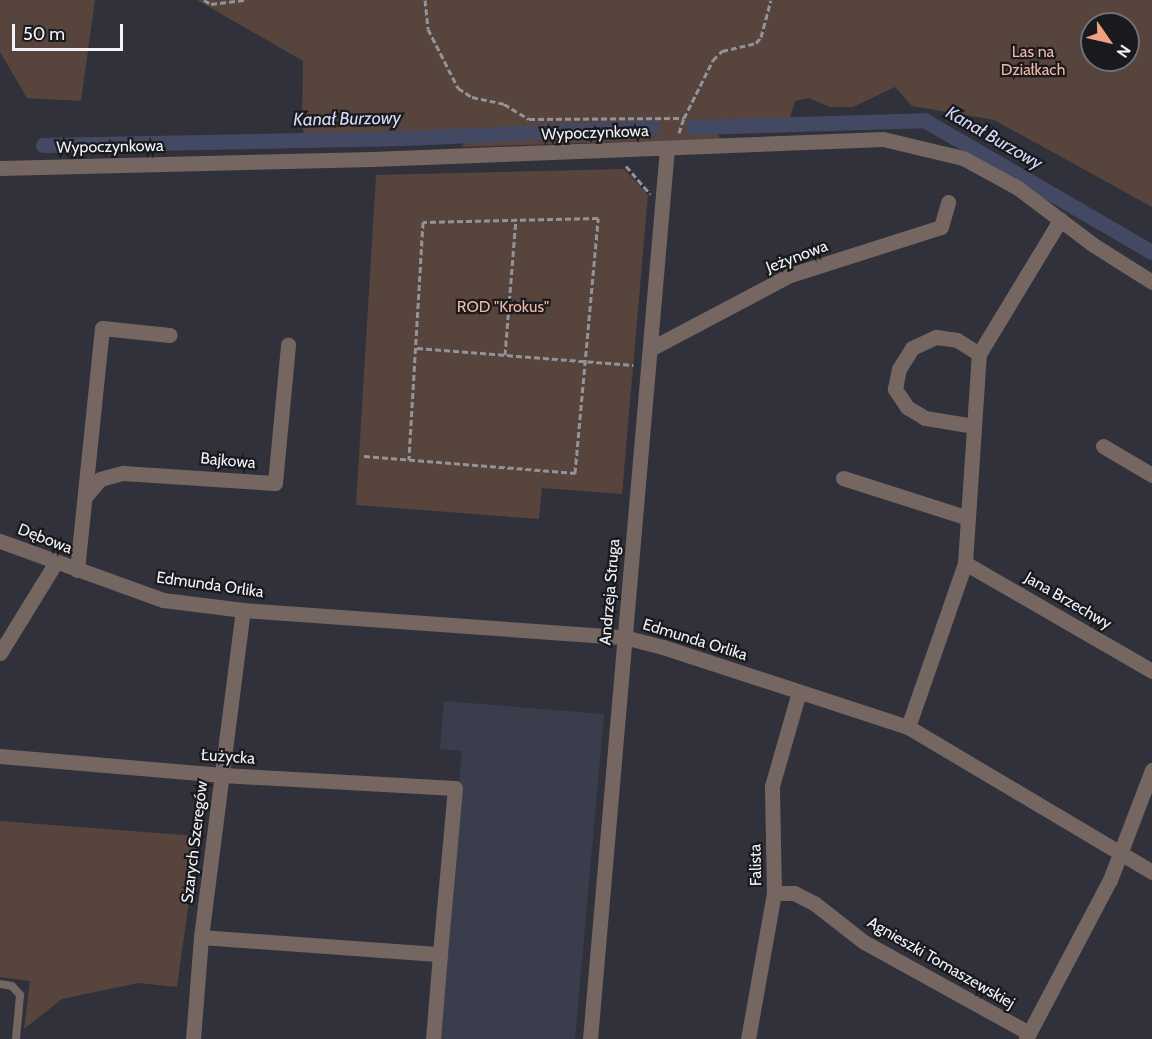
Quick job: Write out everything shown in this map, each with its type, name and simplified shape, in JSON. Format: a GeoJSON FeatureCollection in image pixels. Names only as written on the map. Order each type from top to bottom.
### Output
{"type":"FeatureCollection","features":[{"type":"Feature","properties":{"kind":"street","name":"Wypoczynkowa"},"geometry":{"type":"LineString","coordinates":[[0,168],[667,148],[842,138],[883,139],[953,153],[1018,188],[1060,220],[1152,282]]}},
{"type":"Feature","properties":{"kind":"street","name":"Andrzeja Struga"},"geometry":{"type":"LineString","coordinates":[[590,1039],[667,148]]}},
{"type":"Feature","properties":{"kind":"street","name":"Jeżynowa"},"geometry":{"type":"LineString","coordinates":[[650,349],[790,275],[941,227],[948,202]]}},
{"type":"Feature","properties":{"kind":"street"},"geometry":{"type":"LineString","coordinates":[[908,727],[965,563],[979,354],[1060,220]]}},
{"type":"Feature","properties":{"kind":"street"},"geometry":{"type":"LineString","coordinates":[[77,570],[102,328],[170,335]]}},
{"type":"Feature","properties":{"kind":"street"},"geometry":{"type":"LineString","coordinates":[[974,426],[926,418],[908,407],[895,389],[899,369],[912,348],[936,337],[957,340],[979,354]]}},
{"type":"Feature","properties":{"kind":"street","name":"Bajkowa"},"geometry":{"type":"LineString","coordinates":[[85,497],[100,479],[123,473],[275,483],[288,345]]}},
{"type":"Feature","properties":{"kind":"street"},"geometry":{"type":"LineString","coordinates":[[1103,446],[1152,475]]}},
{"type":"Feature","properties":{"kind":"street"},"geometry":{"type":"LineString","coordinates":[[843,478],[968,518]]}},
{"type":"Feature","properties":{"kind":"street","name":"Dębowa"},"geometry":{"type":"LineString","coordinates":[[0,541],[77,570]]}},
{"type":"Feature","properties":{"kind":"street"},"geometry":{"type":"LineString","coordinates":[[0,653],[56,562]]}},
{"type":"Feature","properties":{"kind":"street","name":"Jana Brzechwy"},"geometry":{"type":"LineString","coordinates":[[965,563],[1152,671]]}},
{"type":"Feature","properties":{"kind":"street","name":"Edmunda Orlika"},"geometry":{"type":"LineString","coordinates":[[77,570],[163,600],[243,610],[624,637],[908,727],[1152,872]]}},
{"type":"Feature","properties":{"kind":"street","name":"Szarych Szeregów"},"geometry":{"type":"LineString","coordinates":[[193,1039],[201,937],[243,610]]}},
{"type":"Feature","properties":{"kind":"street","name":"Falista"},"geometry":{"type":"LineString","coordinates":[[748,1039],[774,892],[772,786],[799,692]]}},
{"type":"Feature","properties":{"kind":"street","name":"Łużycka"},"geometry":{"type":"LineString","coordinates":[[0,756],[222,775],[455,788],[440,954]]}},
{"type":"Feature","properties":{"kind":"street","name":"Agnieszki Tomaszewskiej"},"geometry":{"type":"LineString","coordinates":[[774,892],[794,893],[814,903],[864,942],[1027,1036],[1121,855],[1152,770]]}},
{"type":"Feature","properties":{"kind":"street"},"geometry":{"type":"LineString","coordinates":[[201,937],[440,954],[433,1039]]}},
{"type":"Feature","properties":{"kind":"lane"},"geometry":{"type":"LineString","coordinates":[[0,984],[12,986],[20,995],[16,1039]]}},
{"type":"Feature","properties":{"kind":"path"},"geometry":{"type":"LineString","coordinates":[[204,0],[212,4],[246,0]]}},
{"type":"Feature","properties":{"kind":"path"},"geometry":{"type":"LineString","coordinates":[[425,0],[428,29],[458,88],[472,97],[504,104],[529,119],[684,118],[713,60],[722,51],[756,42],[761,37],[771,0]]}},
{"type":"Feature","properties":{"kind":"path"},"geometry":{"type":"LineString","coordinates":[[364,456],[575,473],[598,218],[423,222],[409,459]]}},
{"type":"Feature","properties":{"kind":"path"},"geometry":{"type":"LineString","coordinates":[[505,355],[516,219]]}},
{"type":"Feature","properties":{"kind":"path"},"geometry":{"type":"LineString","coordinates":[[416,348],[633,365]]}},
{"type":"Feature","properties":{"kind":"shaded area"},"geometry":{"type":"Polygon","coordinates":[[[444,701],[604,714],[575,1039],[436,1039],[462,751],[440,749],[444,701]]]}},
{"type":"Feature","properties":{"kind":"green space"},"geometry":{"type":"Polygon","coordinates":[[[0,0],[95,0],[81,101],[27,98],[0,52],[0,0]]]}},
{"type":"Feature","properties":{"kind":"green space","name":"Las na Działkach"},"geometry":{"type":"Polygon","coordinates":[[[197,0],[1152,0],[1152,207],[994,120],[912,106],[895,87],[853,107],[830,107],[809,98],[795,101],[790,118],[714,122],[720,139],[462,147],[473,129],[454,137],[308,145],[302,127],[303,61],[197,0]]]}},
{"type":"Feature","properties":{"kind":"green space","name":"ROD \"Krokus\""},"geometry":{"type":"Polygon","coordinates":[[[624,169],[648,195],[622,494],[542,488],[539,519],[356,505],[376,175],[624,169]]]}},
{"type":"Feature","properties":{"kind":"green space"},"geometry":{"type":"Polygon","coordinates":[[[0,821],[198,836],[177,987],[138,983],[62,999],[24,1029],[30,981],[0,977],[0,821]]]}},
{"type":"Feature","properties":{"kind":"waterway","name":"Kanał Burzowy"},"geometry":{"type":"LineString","coordinates":[[693,127],[924,120],[1152,252]]}},
{"type":"Feature","properties":{"kind":"waterway","name":"Kanał Burzowy"},"geometry":{"type":"LineString","coordinates":[[43,145],[404,138],[652,127]]}}]}
